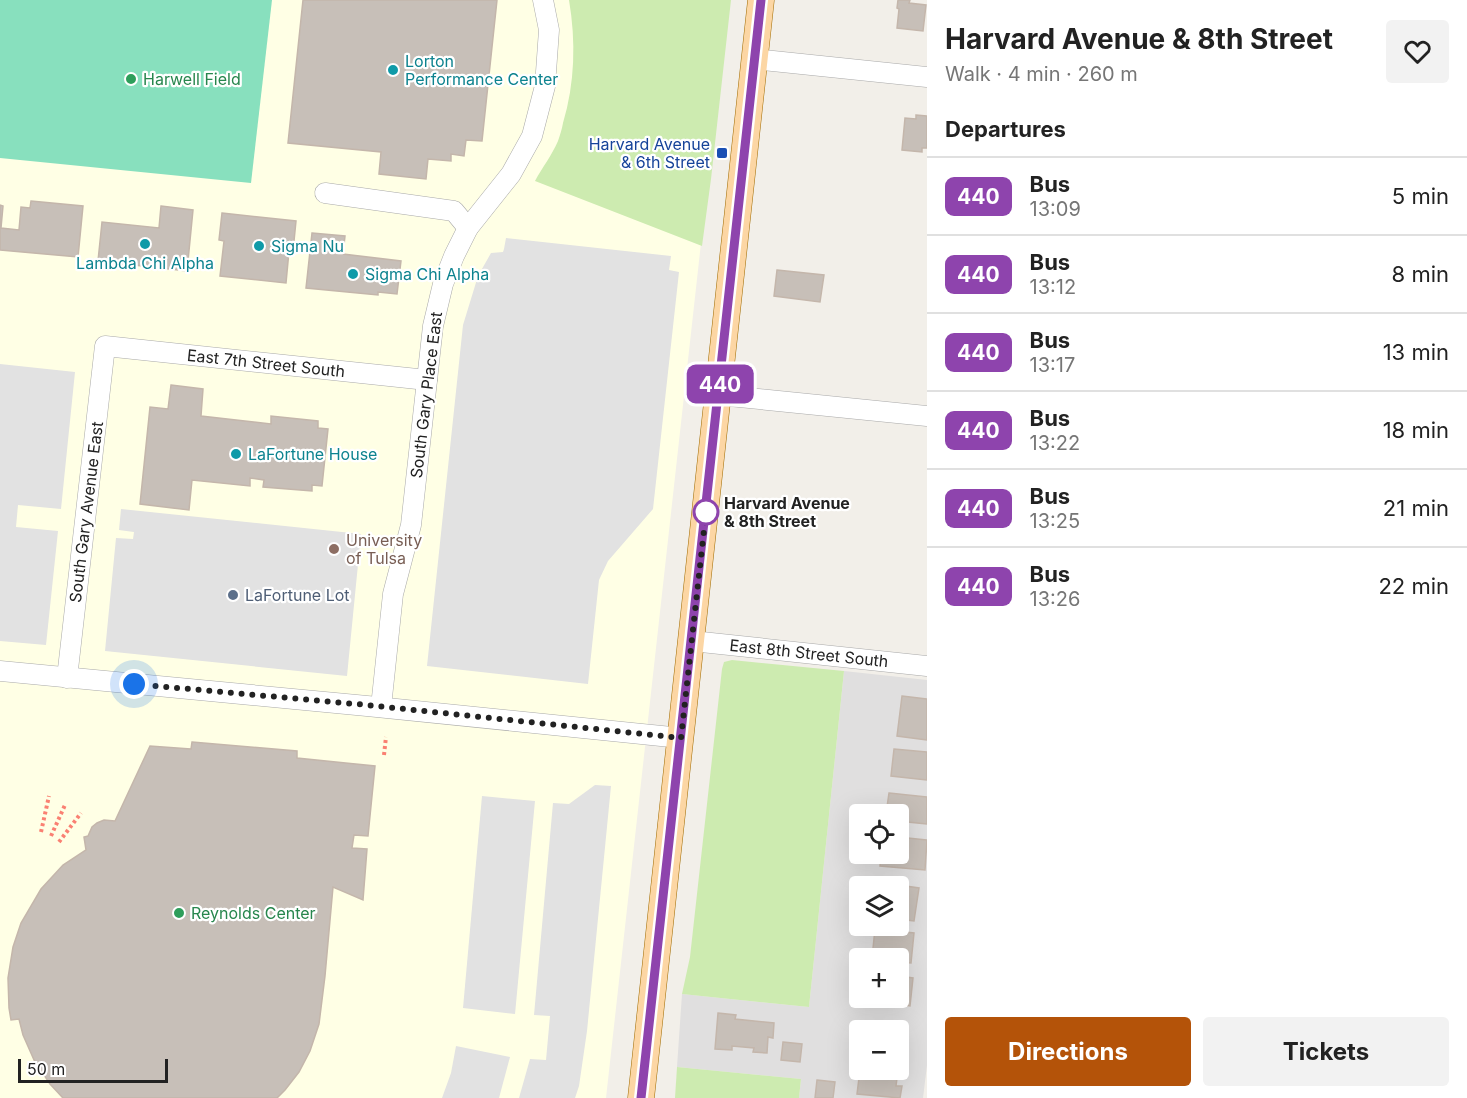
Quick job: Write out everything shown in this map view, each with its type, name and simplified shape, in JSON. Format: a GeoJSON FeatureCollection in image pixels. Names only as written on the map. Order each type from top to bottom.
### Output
{"type":"FeatureCollection","features":[{"type":"Feature","properties":{"kind":"main road"},"geometry":{"type":"LineString","coordinates":[[642,1098],[761,0]]}},
{"type":"Feature","properties":{"kind":"street","name":"South Gary Place East"},"geometry":{"type":"LineString","coordinates":[[381,707],[393,594],[411,525],[437,306],[454,256],[468,228],[511,174],[532,136],[545,86],[549,30],[543,0]]}},
{"type":"Feature","properties":{"kind":"street"},"geometry":{"type":"LineString","coordinates":[[754,59],[927,77]]}},
{"type":"Feature","properties":{"kind":"street"},"geometry":{"type":"LineString","coordinates":[[325,193],[454,211],[468,228]]}},
{"type":"Feature","properties":{"kind":"street","name":"East 7th Street South"},"geometry":{"type":"LineString","coordinates":[[105,346],[427,380]]}},
{"type":"Feature","properties":{"kind":"street","name":"South Gary Avenue East"},"geometry":{"type":"LineString","coordinates":[[68,678],[105,346]]}},
{"type":"Feature","properties":{"kind":"street"},"geometry":{"type":"LineString","coordinates":[[719,395],[927,416]]}},
{"type":"Feature","properties":{"kind":"street","name":"East 8th Street South"},"geometry":{"type":"LineString","coordinates":[[692,641],[927,666]]}},
{"type":"Feature","properties":{"kind":"street"},"geometry":{"type":"LineString","coordinates":[[0,671],[681,738]]}},
{"type":"Feature","properties":{"kind":"path"},"geometry":{"type":"LineString","coordinates":[[384,755],[386,737]]}},
{"type":"Feature","properties":{"kind":"path"},"geometry":{"type":"LineString","coordinates":[[41,832],[49,796]]}},
{"type":"Feature","properties":{"kind":"path"},"geometry":{"type":"LineString","coordinates":[[51,836],[65,805]]}},
{"type":"Feature","properties":{"kind":"path"},"geometry":{"type":"LineString","coordinates":[[59,842],[81,813]]}},
{"type":"Feature","properties":{"kind":"shaded area","name":"University of Tulsa"},"geometry":{"type":"Polygon","coordinates":[[[0,0],[728,0],[606,1098],[0,1098],[0,0]]]}},
{"type":"Feature","properties":{"kind":"shaded area"},"geometry":{"type":"Polygon","coordinates":[[[506,238],[671,256],[669,270],[679,272],[653,509],[608,561],[599,580],[588,684],[427,666],[463,325],[478,276],[491,253],[503,252],[506,238]]]}},
{"type":"Feature","properties":{"kind":"shaded area"},"geometry":{"type":"Polygon","coordinates":[[[0,364],[75,372],[61,509],[18,505],[16,527],[58,531],[46,645],[0,641],[0,364]]]}},
{"type":"Feature","properties":{"kind":"shaded area","name":"LaFortune Lot"},"geometry":{"type":"Polygon","coordinates":[[[121,509],[361,534],[347,676],[105,651],[116,538],[133,539],[134,532],[119,530],[121,509]]]}},
{"type":"Feature","properties":{"kind":"shaded area"},"geometry":{"type":"Polygon","coordinates":[[[844,671],[927,680],[927,1065],[923,1098],[799,1098],[801,1079],[677,1067],[682,994],[809,1007],[844,671]]]}},
{"type":"Feature","properties":{"kind":"shaded area"},"geometry":{"type":"Polygon","coordinates":[[[595,785],[611,786],[587,1031],[579,1086],[575,1098],[519,1098],[530,1059],[546,1060],[550,1016],[534,1015],[553,803],[569,804],[595,785]]]}},
{"type":"Feature","properties":{"kind":"shaded area"},"geometry":{"type":"Polygon","coordinates":[[[482,796],[535,801],[515,1014],[463,1008],[482,796]]]}},
{"type":"Feature","properties":{"kind":"shaded area"},"geometry":{"type":"Polygon","coordinates":[[[456,1046],[510,1057],[499,1098],[442,1098],[451,1073],[456,1046]]]}},
{"type":"Feature","properties":{"kind":"green space","name":"Harwell Field"},"geometry":{"type":"Polygon","coordinates":[[[0,0],[272,0],[251,183],[0,158],[0,0]]]}},
{"type":"Feature","properties":{"kind":"green space"},"geometry":{"type":"Polygon","coordinates":[[[569,0],[731,0],[702,246],[535,181],[558,141],[570,93],[573,31],[569,0]]]}},
{"type":"Feature","properties":{"kind":"green space"},"geometry":{"type":"Polygon","coordinates":[[[732,660],[844,671],[809,1007],[682,994],[690,957],[722,669],[724,662],[732,660]]]}},
{"type":"Feature","properties":{"kind":"green space"},"geometry":{"type":"Polygon","coordinates":[[[677,1067],[801,1079],[799,1098],[675,1098],[677,1067]]]}},
{"type":"Feature","properties":{"kind":"building","name":"Lorton Performance Center"},"geometry":{"type":"Polygon","coordinates":[[[303,0],[497,0],[482,141],[466,140],[464,156],[451,154],[451,161],[428,159],[426,179],[379,174],[381,152],[288,143],[303,0]]]}},
{"type":"Feature","properties":{"kind":"building"},"geometry":{"type":"Polygon","coordinates":[[[898,0],[910,0],[909,3],[926,5],[923,31],[897,28],[898,0]]]}},
{"type":"Feature","properties":{"kind":"building"},"geometry":{"type":"Polygon","coordinates":[[[916,115],[927,116],[927,148],[922,148],[922,152],[902,150],[905,118],[916,119],[916,115]]]}},
{"type":"Feature","properties":{"kind":"building"},"geometry":{"type":"Polygon","coordinates":[[[31,201],[83,206],[78,257],[0,250],[0,205],[3,206],[1,228],[19,230],[21,207],[30,208],[31,201]]]}},
{"type":"Feature","properties":{"kind":"building","name":"Lambda Chi Alpha"},"geometry":{"type":"Polygon","coordinates":[[[161,206],[193,210],[187,271],[98,261],[102,222],[159,228],[161,206]]]}},
{"type":"Feature","properties":{"kind":"building","name":"Sigma Nu"},"geometry":{"type":"Polygon","coordinates":[[[222,213],[296,221],[293,251],[289,251],[286,283],[220,276],[224,241],[219,240],[222,213]]]}},
{"type":"Feature","properties":{"kind":"building","name":"Sigma Chi Alpha"},"geometry":{"type":"Polygon","coordinates":[[[312,233],[345,236],[343,254],[401,261],[397,294],[378,292],[378,295],[306,288],[312,233]]]}},
{"type":"Feature","properties":{"kind":"building"},"geometry":{"type":"Polygon","coordinates":[[[777,270],[824,275],[820,302],[774,296],[777,270]]]}},
{"type":"Feature","properties":{"kind":"building","name":"LaFortune House"},"geometry":{"type":"Polygon","coordinates":[[[171,385],[203,389],[201,416],[271,424],[271,416],[318,421],[318,428],[328,429],[322,486],[312,485],[312,491],[263,487],[264,480],[250,478],[250,486],[192,480],[189,510],[140,504],[150,407],[168,409],[171,385]]]}},
{"type":"Feature","properties":{"kind":"building"},"geometry":{"type":"Polygon","coordinates":[[[902,696],[927,699],[927,740],[897,736],[902,696]]]}},
{"type":"Feature","properties":{"kind":"building","name":"Reynolds Center"},"geometry":{"type":"Polygon","coordinates":[[[192,742],[297,751],[297,758],[375,766],[368,836],[354,835],[352,848],[367,849],[363,900],[333,887],[319,1024],[310,1051],[299,1072],[277,1098],[63,1098],[50,1084],[34,1060],[19,1019],[11,1020],[8,978],[13,947],[21,923],[41,889],[63,865],[86,850],[84,837],[88,836],[92,827],[104,820],[115,821],[150,746],[191,749],[192,742]]]}},
{"type":"Feature","properties":{"kind":"building"},"geometry":{"type":"Polygon","coordinates":[[[894,749],[927,752],[927,780],[891,776],[894,749]]]}},
{"type":"Feature","properties":{"kind":"building"},"geometry":{"type":"Polygon","coordinates":[[[889,793],[927,797],[927,824],[909,822],[909,804],[887,804],[889,793]]]}},
{"type":"Feature","properties":{"kind":"building"},"geometry":{"type":"Polygon","coordinates":[[[909,838],[927,840],[925,870],[880,866],[880,864],[909,864],[909,838]]]}},
{"type":"Feature","properties":{"kind":"building"},"geometry":{"type":"Polygon","coordinates":[[[909,887],[919,888],[914,921],[909,920],[909,887]]]}},
{"type":"Feature","properties":{"kind":"building"},"geometry":{"type":"Polygon","coordinates":[[[909,932],[914,933],[911,963],[909,963],[909,948],[873,948],[874,936],[909,936],[909,932]]]}},
{"type":"Feature","properties":{"kind":"building"},"geometry":{"type":"Polygon","coordinates":[[[909,977],[913,978],[909,1006],[909,977]]]}},
{"type":"Feature","properties":{"kind":"building"},"geometry":{"type":"Polygon","coordinates":[[[718,1013],[736,1015],[735,1019],[774,1023],[773,1038],[768,1037],[767,1053],[753,1052],[754,1048],[732,1046],[732,1050],[715,1049],[718,1013]]]}},
{"type":"Feature","properties":{"kind":"building"},"geometry":{"type":"Polygon","coordinates":[[[783,1042],[802,1044],[800,1062],[781,1060],[783,1042]]]}},
{"type":"Feature","properties":{"kind":"building"},"geometry":{"type":"Polygon","coordinates":[[[817,1080],[835,1082],[833,1098],[815,1098],[817,1080]]]}},
{"type":"Feature","properties":{"kind":"building"},"geometry":{"type":"Polygon","coordinates":[[[859,1080],[897,1080],[896,1086],[902,1086],[900,1098],[857,1094],[859,1080]]]}},
{"type":"Feature","properties":{"kind":"bus line","name":"440"},"geometry":{"type":"LineString","coordinates":[[641,1098],[761,0]]}},
{"type":"Feature","properties":{"kind":"place","name":"Lorton Performance Center"},"geometry":{"type":"Point","coordinates":[393,70]}},
{"type":"Feature","properties":{"kind":"place","name":"Harwell Field"},"geometry":{"type":"Point","coordinates":[131,79]}},
{"type":"Feature","properties":{"kind":"place","name":"Harvard Avenue & 6th Street"},"geometry":{"type":"Point","coordinates":[722,153]}},
{"type":"Feature","properties":{"kind":"place","name":"Lambda Chi Alpha"},"geometry":{"type":"Point","coordinates":[145,244]}},
{"type":"Feature","properties":{"kind":"place","name":"Sigma Nu"},"geometry":{"type":"Point","coordinates":[259,246]}},
{"type":"Feature","properties":{"kind":"place","name":"Sigma Chi Alpha"},"geometry":{"type":"Point","coordinates":[353,274]}},
{"type":"Feature","properties":{"kind":"place","name":"LaFortune House"},"geometry":{"type":"Point","coordinates":[236,454]}},
{"type":"Feature","properties":{"kind":"place","name":"Harvard Avenue & 8th Street"},"geometry":{"type":"Point","coordinates":[706,512]}},
{"type":"Feature","properties":{"kind":"place","name":"University of Tulsa"},"geometry":{"type":"Point","coordinates":[334,549]}},
{"type":"Feature","properties":{"kind":"place","name":"LaFortune Lot"},"geometry":{"type":"Point","coordinates":[233,595]}},
{"type":"Feature","properties":{"kind":"place","name":"Reynolds Center"},"geometry":{"type":"Point","coordinates":[179,913]}},
{"type":"Feature","properties":{"kind":"route"},"geometry":{"type":"LineString","coordinates":[[134,684],[367,705],[681,738],[706,512]]}}]}
